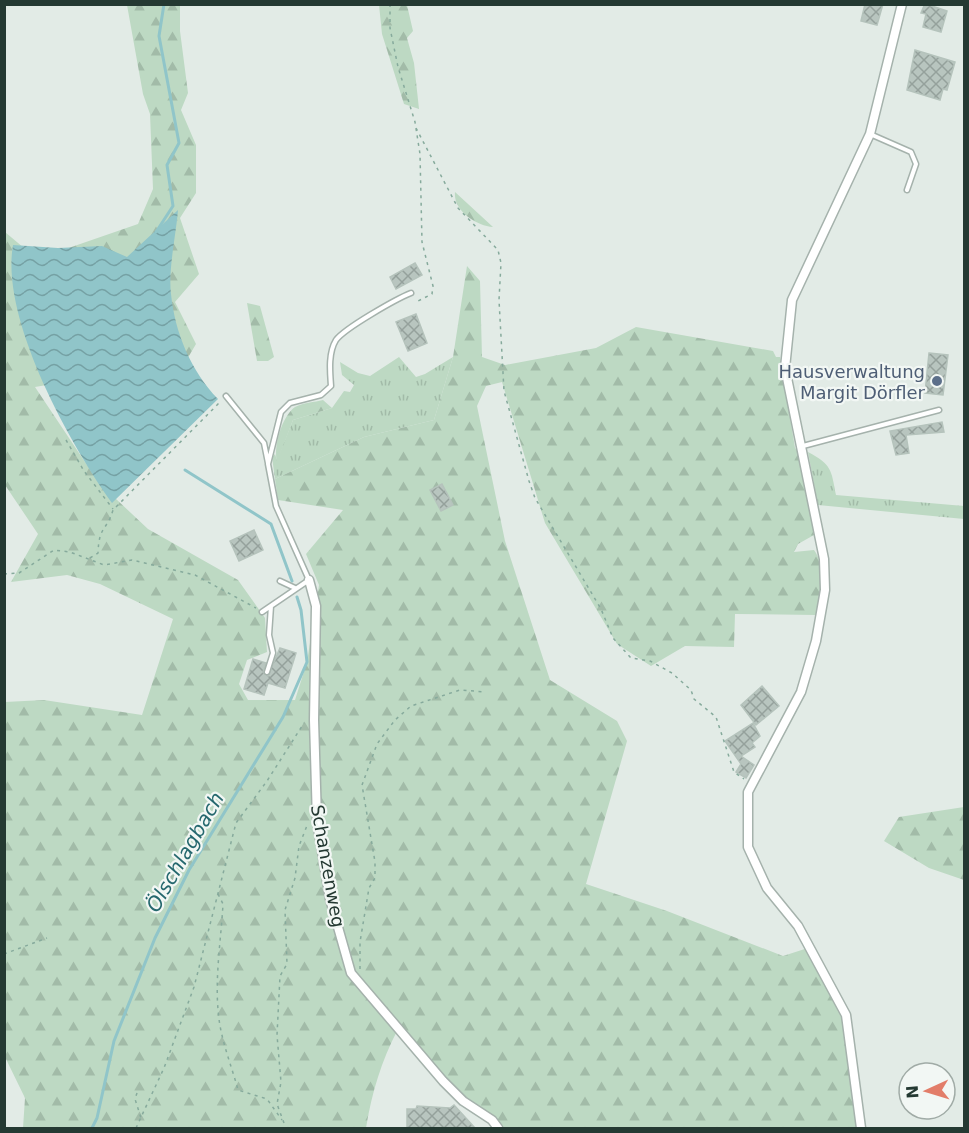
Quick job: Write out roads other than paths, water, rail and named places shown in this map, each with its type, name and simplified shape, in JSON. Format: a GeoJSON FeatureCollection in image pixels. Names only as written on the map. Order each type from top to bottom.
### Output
{"type":"FeatureCollection","features":[{"type":"Feature","properties":{"kind":"street"},"geometry":{"type":"LineString","coordinates":[[861,1128],[846,1015],[798,926],[767,888],[748,847],[748,792],[801,692],[816,641],[825,590],[825,559],[785,368],[792,300],[870,134],[902,4]]}},
{"type":"Feature","properties":{"kind":"street","name":"Schanzenweg"},"geometry":{"type":"LineString","coordinates":[[309,580],[316,606],[314,708],[317,821],[330,899],[351,973],[443,1081],[463,1101],[492,1120],[498,1128]]}},
{"type":"Feature","properties":{"kind":"lane"},"geometry":{"type":"LineString","coordinates":[[870,134],[911,152],[916,164],[907,190]]}},
{"type":"Feature","properties":{"kind":"lane"},"geometry":{"type":"LineString","coordinates":[[268,464],[281,412],[290,403],[321,395],[331,386],[330,360],[336,339],[393,300],[411,293]]}},
{"type":"Feature","properties":{"kind":"lane"},"geometry":{"type":"LineString","coordinates":[[226,396],[264,443],[276,506],[309,580],[262,612]]}},
{"type":"Feature","properties":{"kind":"lane"},"geometry":{"type":"LineString","coordinates":[[802,446],[939,410]]}},
{"type":"Feature","properties":{"kind":"lane"},"geometry":{"type":"LineString","coordinates":[[280,581],[295,588]]}},
{"type":"Feature","properties":{"kind":"lane"},"geometry":{"type":"LineString","coordinates":[[267,672],[273,653],[269,635],[271,605]]}},
{"type":"Feature","properties":{"kind":"water"},"geometry":{"type":"Polygon","coordinates":[[[178,210],[171,274],[173,309],[192,364],[218,399],[112,503],[59,415],[28,344],[17,308],[12,275],[13,245],[58,248],[102,246],[127,257],[178,210]]]}},
{"type":"Feature","properties":{"kind":"waterway","name":"Ölschlagbach"},"geometry":{"type":"LineString","coordinates":[[156,232],[173,206],[167,165],[179,143],[159,36],[164,4]]}},
{"type":"Feature","properties":{"kind":"waterway","name":"Ölschlagbach"},"geometry":{"type":"LineString","coordinates":[[185,470],[271,524],[292,581]]}},
{"type":"Feature","properties":{"kind":"waterway","name":"Ölschlagbach"},"geometry":{"type":"LineString","coordinates":[[92,1128],[97,1118],[114,1041],[155,938],[189,870],[283,717],[307,662],[301,610],[297,597]]}},
{"type":"Feature","properties":{"kind":"place","name":"Hausverwaltung Margit Dörfler"},"geometry":{"type":"Point","coordinates":[937,381]}}]}
